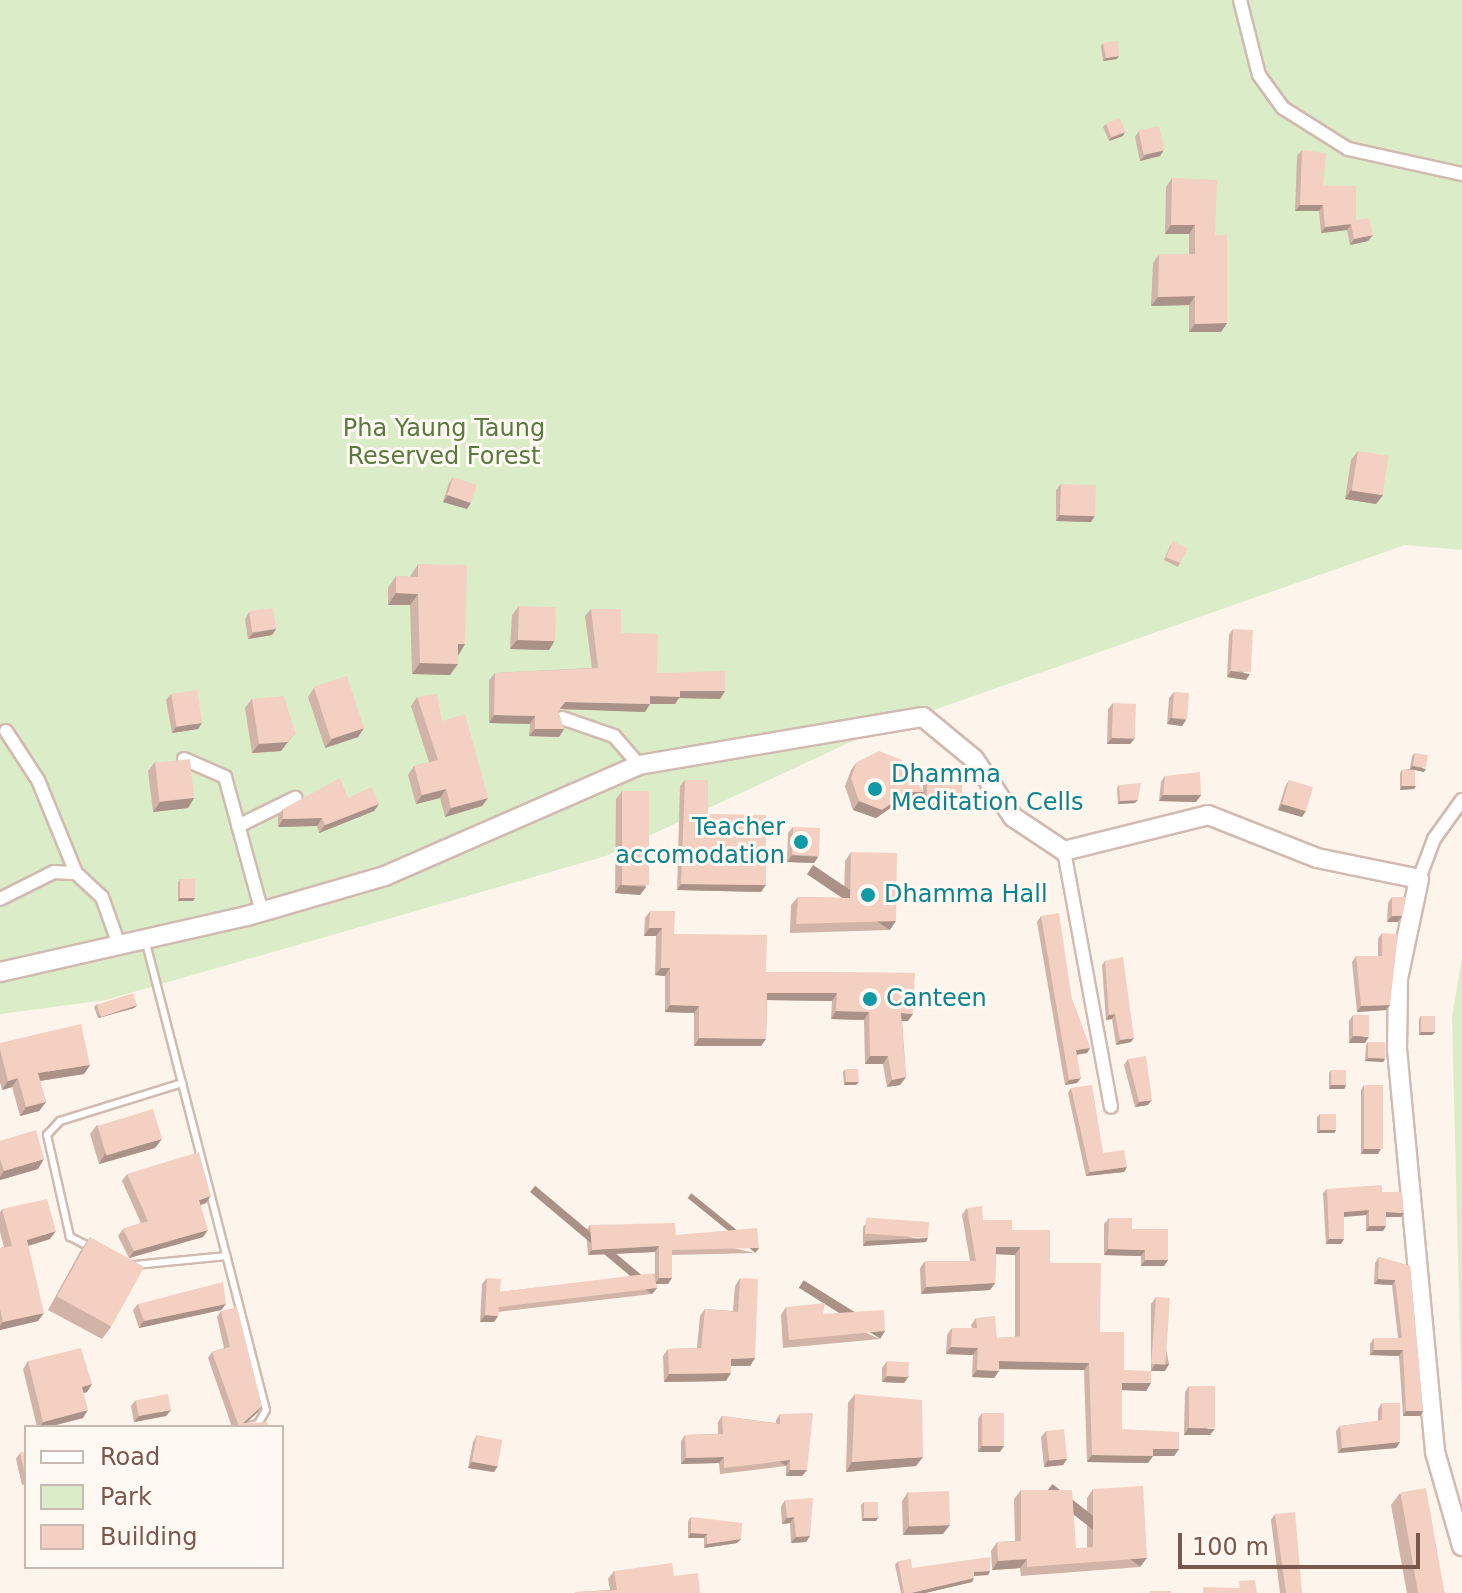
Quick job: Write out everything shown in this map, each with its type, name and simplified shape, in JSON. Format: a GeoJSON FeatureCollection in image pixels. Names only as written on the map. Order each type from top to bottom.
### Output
{"type":"FeatureCollection","features":[{"type":"Feature","properties":{"kind":"street"},"geometry":{"type":"LineString","coordinates":[[1240,0],[1259,75],[1283,108],[1348,149],[1462,174]]}},
{"type":"Feature","properties":{"kind":"street"},"geometry":{"type":"LineString","coordinates":[[0,972],[262,912],[385,876],[639,765],[923,717],[974,759],[1013,817],[1064,851],[1111,1107]]}},
{"type":"Feature","properties":{"kind":"street"},"geometry":{"type":"LineString","coordinates":[[562,718],[614,736],[639,765]]}},
{"type":"Feature","properties":{"kind":"street"},"geometry":{"type":"LineString","coordinates":[[6,731],[38,780],[76,873],[102,897],[119,945]]}},
{"type":"Feature","properties":{"kind":"street"},"geometry":{"type":"LineString","coordinates":[[184,759],[225,777],[262,912]]}},
{"type":"Feature","properties":{"kind":"street"},"geometry":{"type":"LineString","coordinates":[[238,826],[295,798]]}},
{"type":"Feature","properties":{"kind":"street"},"geometry":{"type":"LineString","coordinates":[[1462,800],[1434,839],[1419,879],[1398,979],[1397,1049],[1435,1452],[1462,1546]]}},
{"type":"Feature","properties":{"kind":"street"},"geometry":{"type":"LineString","coordinates":[[1064,851],[1208,815],[1317,858],[1419,879]]}},
{"type":"Feature","properties":{"kind":"street"},"geometry":{"type":"LineString","coordinates":[[0,899],[54,872],[76,873]]}},
{"type":"Feature","properties":{"kind":"lane"},"geometry":{"type":"LineString","coordinates":[[145,939],[266,1410],[258,1424],[253,1425]]}},
{"type":"Feature","properties":{"kind":"lane"},"geometry":{"type":"LineString","coordinates":[[107,1254],[70,1237],[47,1135],[60,1121],[182,1083]]}},
{"type":"Feature","properties":{"kind":"lane"},"geometry":{"type":"LineString","coordinates":[[119,1260],[131,1266],[227,1256]]}},
{"type":"Feature","properties":{"kind":"green space","name":"Pha Yaung Taung Reserved Forest"},"geometry":{"type":"Polygon","coordinates":[[[0,0],[1462,0],[1462,550],[1405,545],[874,731],[606,856],[106,1000],[0,1014],[0,0]]]}},
{"type":"Feature","properties":{"kind":"green space"},"geometry":{"type":"Polygon","coordinates":[[[1462,957],[1462,1418],[1452,1017],[1462,957]]]}},
{"type":"Feature","properties":{"kind":"building"},"geometry":{"type":"Polygon","coordinates":[[[1118,41],[1119,56],[1106,58],[1103,43],[1118,41]]]}},
{"type":"Feature","properties":{"kind":"building"},"geometry":{"type":"Polygon","coordinates":[[[1120,118],[1125,132],[1111,137],[1106,123],[1120,118]]]}},
{"type":"Feature","properties":{"kind":"building"},"geometry":{"type":"Polygon","coordinates":[[[1159,126],[1164,150],[1144,155],[1138,130],[1159,126]]]}},
{"type":"Feature","properties":{"kind":"building"},"geometry":{"type":"Polygon","coordinates":[[[1302,150],[1326,153],[1323,186],[1356,186],[1356,220],[1369,218],[1373,235],[1354,239],[1351,224],[1325,227],[1323,205],[1300,205],[1302,150]]]}},
{"type":"Feature","properties":{"kind":"building"},"geometry":{"type":"Polygon","coordinates":[[[1172,178],[1217,180],[1215,235],[1227,235],[1227,323],[1195,324],[1195,296],[1158,297],[1159,254],[1195,254],[1195,225],[1171,225],[1172,178]]]}},
{"type":"Feature","properties":{"kind":"building"},"geometry":{"type":"Polygon","coordinates":[[[1358,451],[1389,456],[1382,495],[1352,491],[1358,451]]]}},
{"type":"Feature","properties":{"kind":"building"},"geometry":{"type":"Polygon","coordinates":[[[453,477],[477,485],[471,503],[447,495],[453,477]]]}},
{"type":"Feature","properties":{"kind":"building"},"geometry":{"type":"Polygon","coordinates":[[[1061,484],[1096,485],[1095,516],[1060,515],[1061,484]]]}},
{"type":"Feature","properties":{"kind":"building"},"geometry":{"type":"Polygon","coordinates":[[[1173,541],[1188,549],[1180,563],[1166,557],[1173,541]]]}},
{"type":"Feature","properties":{"kind":"building"},"geometry":{"type":"Polygon","coordinates":[[[418,564],[467,565],[465,644],[458,644],[458,664],[420,663],[418,594],[396,593],[396,576],[418,577],[418,564]]]}},
{"type":"Feature","properties":{"kind":"building"},"geometry":{"type":"Polygon","coordinates":[[[519,606],[556,607],[555,641],[518,640],[519,606]]]}},
{"type":"Feature","properties":{"kind":"building"},"geometry":{"type":"Polygon","coordinates":[[[273,608],[276,629],[252,632],[249,611],[273,608]]]}},
{"type":"Feature","properties":{"kind":"building"},"geometry":{"type":"Polygon","coordinates":[[[591,609],[621,609],[621,633],[658,634],[657,673],[725,671],[725,691],[680,691],[680,697],[650,696],[650,704],[565,702],[558,711],[564,729],[535,729],[535,716],[494,715],[495,673],[598,668],[591,609]]]}},
{"type":"Feature","properties":{"kind":"building"},"geometry":{"type":"Polygon","coordinates":[[[1233,629],[1253,630],[1251,672],[1231,671],[1233,629]]]}},
{"type":"Feature","properties":{"kind":"building"},"geometry":{"type":"Polygon","coordinates":[[[347,676],[364,728],[331,739],[314,687],[347,676]]]}},
{"type":"Feature","properties":{"kind":"building"},"geometry":{"type":"Polygon","coordinates":[[[197,690],[202,723],[176,727],[171,694],[197,690]]]}},
{"type":"Feature","properties":{"kind":"building"},"geometry":{"type":"Polygon","coordinates":[[[1174,692],[1189,693],[1187,719],[1172,718],[1174,692]]]}},
{"type":"Feature","properties":{"kind":"building"},"geometry":{"type":"Polygon","coordinates":[[[437,694],[442,721],[465,714],[488,798],[451,808],[446,789],[422,795],[414,766],[438,760],[417,697],[437,694]]]}},
{"type":"Feature","properties":{"kind":"building"},"geometry":{"type":"Polygon","coordinates":[[[284,696],[295,733],[288,742],[259,744],[252,699],[284,696]]]}},
{"type":"Feature","properties":{"kind":"building"},"geometry":{"type":"Polygon","coordinates":[[[1113,703],[1136,704],[1135,739],[1112,738],[1113,703]]]}},
{"type":"Feature","properties":{"kind":"building","name":"Dhamma Meditation Cells"},"geometry":{"type":"Polygon","coordinates":[[[879,751],[902,760],[924,792],[908,792],[882,810],[859,801],[851,778],[857,762],[879,751]]]}},
{"type":"Feature","properties":{"kind":"building"},"geometry":{"type":"Polygon","coordinates":[[[1415,753],[1428,755],[1426,768],[1413,766],[1415,753]]]}},
{"type":"Feature","properties":{"kind":"building"},"geometry":{"type":"Polygon","coordinates":[[[190,759],[194,798],[159,801],[155,763],[190,759]]]}},
{"type":"Feature","properties":{"kind":"building"},"geometry":{"type":"Polygon","coordinates":[[[927,767],[952,768],[951,778],[962,779],[962,794],[952,793],[951,804],[927,803],[927,767]]]}},
{"type":"Feature","properties":{"kind":"building"},"geometry":{"type":"Polygon","coordinates":[[[1402,770],[1415,770],[1415,786],[1402,786],[1402,770]]]}},
{"type":"Feature","properties":{"kind":"building"},"geometry":{"type":"Polygon","coordinates":[[[1200,772],[1201,795],[1163,795],[1165,776],[1200,772]]]}},
{"type":"Feature","properties":{"kind":"building"},"geometry":{"type":"Polygon","coordinates":[[[340,778],[348,798],[371,787],[379,804],[325,825],[322,818],[283,819],[283,809],[340,778]]]}},
{"type":"Feature","properties":{"kind":"building"},"geometry":{"type":"Polygon","coordinates":[[[685,780],[708,780],[708,814],[766,815],[766,885],[681,884],[685,780]]]}},
{"type":"Feature","properties":{"kind":"building"},"geometry":{"type":"Polygon","coordinates":[[[1289,780],[1313,787],[1306,811],[1282,804],[1289,780]]]}},
{"type":"Feature","properties":{"kind":"building"},"geometry":{"type":"Polygon","coordinates":[[[1141,783],[1138,800],[1120,801],[1119,785],[1141,783]]]}},
{"type":"Feature","properties":{"kind":"building"},"geometry":{"type":"Polygon","coordinates":[[[622,791],[649,791],[649,885],[622,885],[622,791]]]}},
{"type":"Feature","properties":{"kind":"building","name":"Teacher accomodation"},"geometry":{"type":"Polygon","coordinates":[[[793,827],[820,828],[819,856],[792,855],[793,827]]]}},
{"type":"Feature","properties":{"kind":"building"},"geometry":{"type":"Polygon","coordinates":[[[851,852],[897,853],[896,921],[796,924],[798,897],[850,898],[851,852]]]}},
{"type":"Feature","properties":{"kind":"building"},"geometry":{"type":"Polygon","coordinates":[[[180,879],[195,879],[195,898],[180,898],[180,879]]]}},
{"type":"Feature","properties":{"kind":"building"},"geometry":{"type":"Polygon","coordinates":[[[1392,897],[1406,897],[1402,916],[1392,916],[1392,897]]]}},
{"type":"Feature","properties":{"kind":"building"},"geometry":{"type":"Polygon","coordinates":[[[650,911],[675,911],[674,934],[767,935],[766,972],[915,973],[913,1014],[901,1013],[906,1077],[892,1080],[888,1056],[870,1056],[869,1012],[836,1011],[837,993],[767,993],[766,1039],[699,1038],[699,1006],[670,1005],[670,968],[661,968],[662,928],[649,928],[650,911]]]}},
{"type":"Feature","properties":{"kind":"building"},"geometry":{"type":"Polygon","coordinates":[[[1059,913],[1072,1000],[1090,1048],[1076,1050],[1081,1078],[1069,1080],[1041,916],[1059,913]]]}},
{"type":"Feature","properties":{"kind":"building"},"geometry":{"type":"Polygon","coordinates":[[[1382,933],[1398,934],[1390,1005],[1361,1006],[1356,956],[1382,956],[1382,933]]]}},
{"type":"Feature","properties":{"kind":"building"},"geometry":{"type":"Polygon","coordinates":[[[1123,957],[1134,1038],[1120,1040],[1115,1014],[1109,1015],[1105,961],[1123,957]]]}},
{"type":"Feature","properties":{"kind":"building"},"geometry":{"type":"Polygon","coordinates":[[[133,993],[137,1005],[101,1017],[97,1005],[133,993]]]}},
{"type":"Feature","properties":{"kind":"building"},"geometry":{"type":"Polygon","coordinates":[[[1353,1015],[1369,1015],[1369,1036],[1353,1036],[1353,1015]]]}},
{"type":"Feature","properties":{"kind":"building"},"geometry":{"type":"Polygon","coordinates":[[[1421,1016],[1435,1016],[1435,1032],[1421,1032],[1421,1016]]]}},
{"type":"Feature","properties":{"kind":"building"},"geometry":{"type":"Polygon","coordinates":[[[81,1024],[90,1065],[38,1073],[46,1102],[26,1107],[18,1078],[8,1081],[0,1043],[81,1024]]]}},
{"type":"Feature","properties":{"kind":"building"},"geometry":{"type":"Polygon","coordinates":[[[1368,1042],[1385,1042],[1385,1058],[1368,1058],[1368,1042]]]}},
{"type":"Feature","properties":{"kind":"building"},"geometry":{"type":"Polygon","coordinates":[[[1146,1056],[1152,1100],[1139,1102],[1128,1059],[1146,1056]]]}},
{"type":"Feature","properties":{"kind":"building"},"geometry":{"type":"Polygon","coordinates":[[[845,1069],[858,1069],[859,1082],[846,1082],[845,1069]]]}},
{"type":"Feature","properties":{"kind":"building"},"geometry":{"type":"Polygon","coordinates":[[[1331,1070],[1346,1070],[1346,1085],[1331,1085],[1331,1070]]]}},
{"type":"Feature","properties":{"kind":"building"},"geometry":{"type":"Polygon","coordinates":[[[1092,1085],[1103,1153],[1124,1150],[1127,1167],[1090,1172],[1071,1088],[1092,1085]]]}},
{"type":"Feature","properties":{"kind":"building"},"geometry":{"type":"Polygon","coordinates":[[[1364,1085],[1383,1085],[1383,1149],[1364,1149],[1364,1085]]]}},
{"type":"Feature","properties":{"kind":"building"},"geometry":{"type":"Polygon","coordinates":[[[153,1109],[162,1139],[107,1156],[98,1126],[153,1109]]]}},
{"type":"Feature","properties":{"kind":"building"},"geometry":{"type":"Polygon","coordinates":[[[1320,1114],[1336,1114],[1336,1130],[1320,1130],[1320,1114]]]}},
{"type":"Feature","properties":{"kind":"building"},"geometry":{"type":"Polygon","coordinates":[[[36,1130],[44,1159],[4,1171],[0,1141],[36,1130]]]}},
{"type":"Feature","properties":{"kind":"building"},"geometry":{"type":"Polygon","coordinates":[[[199,1152],[211,1196],[199,1200],[208,1230],[134,1251],[123,1229],[148,1221],[127,1174],[199,1152]]]}},
{"type":"Feature","properties":{"kind":"building"},"geometry":{"type":"Polygon","coordinates":[[[1382,1185],[1382,1192],[1402,1192],[1404,1213],[1386,1212],[1386,1226],[1369,1226],[1369,1210],[1344,1212],[1344,1239],[1329,1239],[1327,1189],[1382,1185]]]}},
{"type":"Feature","properties":{"kind":"building"},"geometry":{"type":"Polygon","coordinates":[[[47,1199],[56,1231],[27,1240],[44,1313],[3,1322],[0,1309],[0,1248],[12,1246],[2,1209],[47,1199]]]}},
{"type":"Feature","properties":{"kind":"building"},"geometry":{"type":"Polygon","coordinates":[[[982,1206],[983,1220],[1012,1220],[1012,1230],[1050,1230],[1050,1263],[1101,1263],[1100,1332],[1124,1332],[1124,1370],[1151,1371],[1151,1383],[1122,1383],[1122,1429],[1179,1432],[1179,1449],[1153,1449],[1153,1456],[1092,1455],[1089,1363],[999,1361],[999,1371],[977,1370],[978,1348],[951,1347],[952,1328],[977,1328],[976,1318],[995,1316],[997,1338],[1020,1336],[1020,1247],[996,1247],[995,1283],[926,1287],[925,1261],[976,1261],[967,1208],[982,1206]]]}},
{"type":"Feature","properties":{"kind":"building"},"geometry":{"type":"Polygon","coordinates":[[[866,1218],[929,1222],[928,1238],[865,1234],[866,1218]]]}},
{"type":"Feature","properties":{"kind":"building"},"geometry":{"type":"Polygon","coordinates":[[[1109,1218],[1132,1218],[1132,1229],[1168,1229],[1168,1260],[1145,1260],[1145,1250],[1108,1249],[1109,1218]]]}},
{"type":"Feature","properties":{"kind":"building"},"geometry":{"type":"Polygon","coordinates":[[[675,1223],[676,1235],[757,1228],[759,1248],[672,1250],[672,1278],[659,1278],[659,1246],[592,1250],[590,1225],[675,1223]]]}},
{"type":"Feature","properties":{"kind":"building"},"geometry":{"type":"Polygon","coordinates":[[[90,1237],[144,1267],[111,1327],[57,1296],[90,1237]]]}},
{"type":"Feature","properties":{"kind":"building"},"geometry":{"type":"Polygon","coordinates":[[[1379,1257],[1410,1266],[1423,1411],[1406,1411],[1403,1350],[1374,1350],[1374,1338],[1402,1338],[1395,1280],[1378,1279],[1379,1257]]]}},
{"type":"Feature","properties":{"kind":"building"},"geometry":{"type":"Polygon","coordinates":[[[654,1273],[657,1288],[499,1307],[498,1316],[485,1315],[487,1278],[501,1279],[500,1292],[654,1273]]]}},
{"type":"Feature","properties":{"kind":"building"},"geometry":{"type":"Polygon","coordinates":[[[740,1278],[758,1279],[755,1358],[731,1359],[731,1373],[669,1374],[668,1349],[701,1348],[705,1309],[738,1312],[740,1278]]]}},
{"type":"Feature","properties":{"kind":"building"},"geometry":{"type":"Polygon","coordinates":[[[223,1282],[226,1304],[144,1321],[138,1304],[223,1282]]]}},
{"type":"Feature","properties":{"kind":"building"},"geometry":{"type":"Polygon","coordinates":[[[1156,1297],[1170,1298],[1165,1365],[1151,1364],[1156,1297]]]}},
{"type":"Feature","properties":{"kind":"building"},"geometry":{"type":"Polygon","coordinates":[[[825,1303],[823,1314],[884,1310],[885,1331],[789,1340],[786,1307],[825,1303]]]}},
{"type":"Feature","properties":{"kind":"building"},"geometry":{"type":"Polygon","coordinates":[[[237,1307],[262,1406],[243,1423],[267,1422],[268,1425],[238,1425],[212,1352],[230,1347],[221,1311],[237,1307]]]}},
{"type":"Feature","properties":{"kind":"building"},"geometry":{"type":"Polygon","coordinates":[[[81,1348],[92,1384],[82,1387],[88,1410],[43,1422],[28,1361],[81,1348]]]}},
{"type":"Feature","properties":{"kind":"building"},"geometry":{"type":"Polygon","coordinates":[[[887,1361],[909,1362],[908,1377],[886,1376],[887,1361]]]}},
{"type":"Feature","properties":{"kind":"building"},"geometry":{"type":"Polygon","coordinates":[[[1189,1386],[1215,1386],[1215,1428],[1189,1428],[1189,1386]]]}},
{"type":"Feature","properties":{"kind":"building"},"geometry":{"type":"Polygon","coordinates":[[[168,1394],[171,1410],[139,1416],[136,1400],[168,1394]]]}},
{"type":"Feature","properties":{"kind":"building"},"geometry":{"type":"Polygon","coordinates":[[[855,1394],[922,1400],[923,1457],[852,1462],[855,1394]]]}},
{"type":"Feature","properties":{"kind":"building"},"geometry":{"type":"Polygon","coordinates":[[[1382,1403],[1400,1403],[1400,1442],[1342,1448],[1340,1426],[1382,1420],[1382,1403]]]}},
{"type":"Feature","properties":{"kind":"building"},"geometry":{"type":"Polygon","coordinates":[[[813,1413],[807,1470],[790,1470],[790,1460],[724,1468],[724,1457],[686,1458],[685,1435],[723,1434],[722,1416],[780,1424],[780,1414],[813,1413]]]}},
{"type":"Feature","properties":{"kind":"building"},"geometry":{"type":"Polygon","coordinates":[[[982,1413],[1004,1413],[1004,1446],[982,1446],[982,1413]]]}},
{"type":"Feature","properties":{"kind":"building"},"geometry":{"type":"Polygon","coordinates":[[[1064,1429],[1067,1459],[1049,1461],[1046,1431],[1064,1429]]]}},
{"type":"Feature","properties":{"kind":"building"},"geometry":{"type":"Polygon","coordinates":[[[477,1435],[503,1440],[497,1466],[472,1462],[477,1435]]]}},
{"type":"Feature","properties":{"kind":"building"},"geometry":{"type":"Polygon","coordinates":[[[1143,1486],[1147,1558],[1027,1567],[1027,1559],[998,1561],[997,1542],[1021,1541],[1021,1490],[1072,1490],[1076,1548],[1093,1547],[1093,1489],[1143,1486]]]}},
{"type":"Feature","properties":{"kind":"building"},"geometry":{"type":"Polygon","coordinates":[[[1426,1488],[1445,1593],[1418,1593],[1400,1493],[1426,1488]]]}},
{"type":"Feature","properties":{"kind":"building"},"geometry":{"type":"Polygon","coordinates":[[[949,1491],[950,1525],[909,1526],[908,1492],[949,1491]]]}},
{"type":"Feature","properties":{"kind":"building"},"geometry":{"type":"Polygon","coordinates":[[[813,1498],[810,1536],[796,1537],[794,1517],[787,1518],[785,1500],[813,1498]]]}},
{"type":"Feature","properties":{"kind":"building"},"geometry":{"type":"Polygon","coordinates":[[[864,1502],[878,1502],[878,1518],[864,1518],[864,1502]]]}},
{"type":"Feature","properties":{"kind":"building"},"geometry":{"type":"Polygon","coordinates":[[[1295,1512],[1302,1593],[1286,1593],[1275,1514],[1295,1512]]]}},
{"type":"Feature","properties":{"kind":"building"},"geometry":{"type":"Polygon","coordinates":[[[691,1517],[742,1523],[741,1539],[707,1544],[707,1534],[691,1533],[691,1517]]]}},
{"type":"Feature","properties":{"kind":"building"},"geometry":{"type":"Polygon","coordinates":[[[990,1557],[990,1571],[974,1572],[974,1578],[904,1593],[898,1561],[911,1559],[912,1568],[990,1557]]]}},
{"type":"Feature","properties":{"kind":"building"},"geometry":{"type":"Polygon","coordinates":[[[672,1563],[674,1576],[698,1573],[700,1593],[576,1593],[617,1590],[614,1571],[672,1563]]]}},
{"type":"Feature","properties":{"kind":"building"},"geometry":{"type":"Polygon","coordinates":[[[1255,1580],[1257,1593],[1203,1593],[1203,1587],[1240,1588],[1239,1581],[1255,1580]]]}},
{"type":"Feature","properties":{"kind":"building"},"geometry":{"type":"Polygon","coordinates":[[[1150,1591],[1171,1593],[1150,1593],[1150,1591]]]}},
{"type":"Feature","properties":{"kind":"place","name":"Dhamma Meditation Cells"},"geometry":{"type":"Point","coordinates":[875,789]}},
{"type":"Feature","properties":{"kind":"place","name":"Teacher accomodation"},"geometry":{"type":"Point","coordinates":[801,842]}},
{"type":"Feature","properties":{"kind":"place","name":"Dhamma Hall"},"geometry":{"type":"Point","coordinates":[868,895]}},
{"type":"Feature","properties":{"kind":"place","name":"Canteen"},"geometry":{"type":"Point","coordinates":[870,999]}}]}
